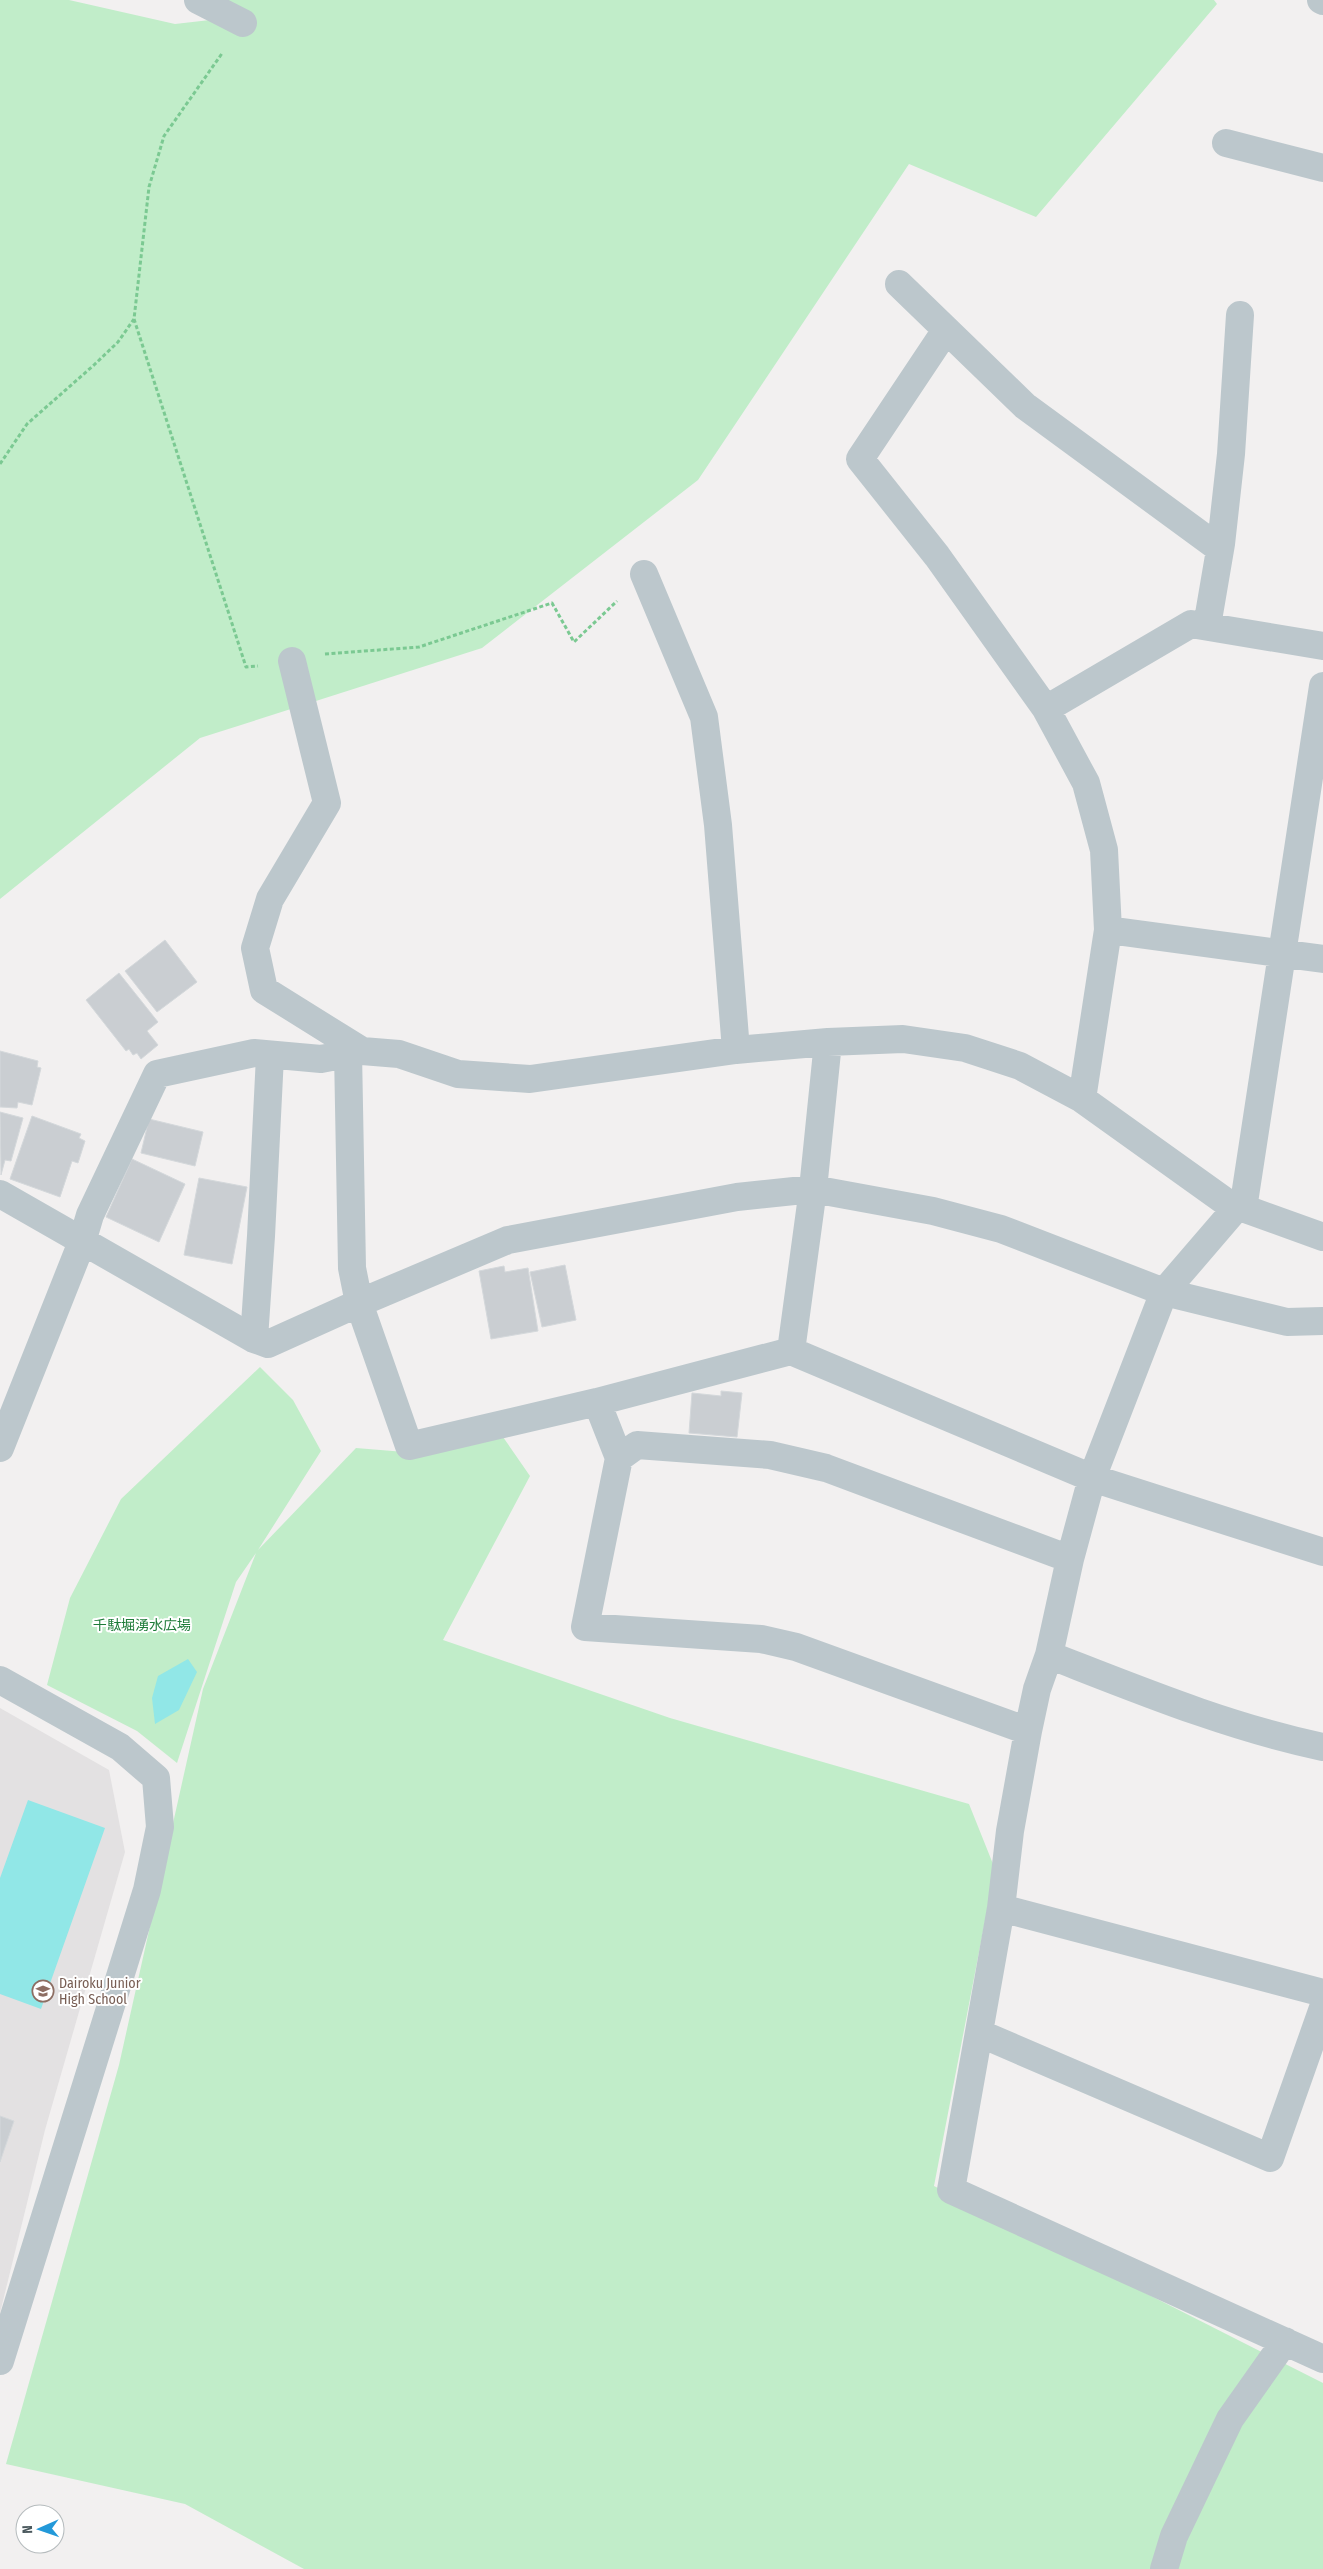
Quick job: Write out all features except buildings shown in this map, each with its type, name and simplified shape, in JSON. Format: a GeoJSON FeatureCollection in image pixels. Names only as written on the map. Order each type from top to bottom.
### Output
{"type":"FeatureCollection","features":[{"type":"Feature","properties":{"kind":"street"},"geometry":{"type":"LineString","coordinates":[[198,0],[243,23]]}},
{"type":"Feature","properties":{"kind":"street"},"geometry":{"type":"LineString","coordinates":[[1226,143],[1323,168]]}},
{"type":"Feature","properties":{"kind":"street"},"geometry":{"type":"LineString","coordinates":[[899,284],[1025,406],[1220,550]]}},
{"type":"Feature","properties":{"kind":"street"},"geometry":{"type":"LineString","coordinates":[[1206,626],[1220,550],[1231,454],[1240,315]]}},
{"type":"Feature","properties":{"kind":"street"},"geometry":{"type":"LineString","coordinates":[[946,330],[860,459],[937,556],[1046,709],[1086,783],[1104,850],[1108,930],[1082,1099]]}},
{"type":"Feature","properties":{"kind":"street"},"geometry":{"type":"LineString","coordinates":[[644,574],[704,717],[718,825],[736,1050]]}},
{"type":"Feature","properties":{"kind":"street"},"geometry":{"type":"LineString","coordinates":[[1046,709],[1191,624],[1323,646]]}},
{"type":"Feature","properties":{"kind":"street"},"geometry":{"type":"LineString","coordinates":[[292,661],[327,803],[270,899],[255,948],[264,990],[355,1052]]}},
{"type":"Feature","properties":{"kind":"street"},"geometry":{"type":"LineString","coordinates":[[1323,686],[1282,954],[1240,1208],[1164,1292],[1092,1478],[1070,1559],[1049,1655],[1037,1689],[1028,1731],[1010,1831],[1001,1908],[951,2190],[1323,2359]]}},
{"type":"Feature","properties":{"kind":"street"},"geometry":{"type":"LineString","coordinates":[[1108,930],[1323,959]]}},
{"type":"Feature","properties":{"kind":"street"},"geometry":{"type":"LineString","coordinates":[[0,1448],[82,1242],[90,1215],[157,1074],[254,1053],[270,1056],[321,1059],[355,1052],[399,1054],[458,1074],[530,1079],[736,1050],[828,1042],[903,1039],[965,1048],[1020,1066],[1082,1099],[1226,1202],[1323,1237]]}},
{"type":"Feature","properties":{"kind":"street"},"geometry":{"type":"LineString","coordinates":[[791,1351],[813,1189],[828,1042]]}},
{"type":"Feature","properties":{"kind":"street"},"geometry":{"type":"LineString","coordinates":[[355,1052],[352,1268],[359,1303],[409,1446],[597,1402],[791,1351],[1092,1478],[1323,1552]]}},
{"type":"Feature","properties":{"kind":"street"},"geometry":{"type":"LineString","coordinates":[[254,1338],[262,1236],[270,1056]]}},
{"type":"Feature","properties":{"kind":"street"},"geometry":{"type":"LineString","coordinates":[[0,1194],[82,1242],[268,1344],[508,1240],[737,1197],[813,1189],[933,1211],[1001,1229],[1164,1292],[1287,1322],[1323,1321]]}},
{"type":"Feature","properties":{"kind":"street"},"geometry":{"type":"LineString","coordinates":[[597,1402],[620,1458],[585,1627],[761,1639],[796,1647],[1028,1731]]}},
{"type":"Feature","properties":{"kind":"street"},"geometry":{"type":"LineString","coordinates":[[620,1458],[637,1445],[770,1456],[826,1468],[1070,1559]]}},
{"type":"Feature","properties":{"kind":"street"},"geometry":{"type":"LineString","coordinates":[[1049,1655],[1181,1706],[1281,1738],[1323,1747]]}},
{"type":"Feature","properties":{"kind":"street"},"geometry":{"type":"LineString","coordinates":[[0,1680],[120,1747],[156,1778],[160,1827],[147,1890],[0,2360]]}},
{"type":"Feature","properties":{"kind":"street"},"geometry":{"type":"LineString","coordinates":[[1001,1908],[1323,1993]]}},
{"type":"Feature","properties":{"kind":"street"},"geometry":{"type":"LineString","coordinates":[[979,2033],[1270,2158],[1323,2008]]}},
{"type":"Feature","properties":{"kind":"street"},"geometry":{"type":"LineString","coordinates":[[1164,2569],[1174,2536],[1230,2419],[1285,2341]]}},
{"type":"Feature","properties":{"kind":"path"},"geometry":{"type":"LineString","coordinates":[[243,23],[164,136],[149,187],[134,319],[246,667],[292,661],[306,656],[419,647],[552,603],[574,642],[644,574]]}},
{"type":"Feature","properties":{"kind":"path"},"geometry":{"type":"LineString","coordinates":[[0,464],[27,424],[118,342],[134,319]]}},
{"type":"Feature","properties":{"kind":"shaded area","name":"Dairoku Junior High School"},"geometry":{"type":"Polygon","coordinates":[[[0,1708],[109,1770],[125,1852],[45,2130],[0,2313],[0,1708]]]}},
{"type":"Feature","properties":{"kind":"green space"},"geometry":{"type":"Polygon","coordinates":[[[0,0],[69,0],[175,24],[210,20],[226,0],[1214,0],[1217,4],[1036,217],[909,164],[698,480],[482,648],[200,738],[0,899],[0,0]]]}},
{"type":"Feature","properties":{"kind":"green space","name":"千駄堀湧水広場"},"geometry":{"type":"Polygon","coordinates":[[[260,1367],[293,1400],[321,1451],[258,1550],[356,1448],[417,1453],[503,1437],[530,1476],[443,1640],[670,1718],[969,1804],[995,1869],[934,2186],[1323,2383],[1323,2569],[304,2569],[185,2504],[6,2464],[119,2065],[203,1689],[256,1553],[236,1582],[177,1763],[137,1731],[47,1685],[70,1598],[121,1499],[260,1367]]]}},
{"type":"Feature","properties":{"kind":"water"},"geometry":{"type":"Polygon","coordinates":[[[188,1659],[197,1672],[179,1710],[155,1724],[152,1698],[158,1676],[188,1659]]]}},
{"type":"Feature","properties":{"kind":"water"},"geometry":{"type":"Polygon","coordinates":[[[28,1800],[105,1828],[41,2009],[0,1994],[0,1878],[28,1800]]]}},
{"type":"Feature","properties":{"kind":"place","name":"Dairoku Junior High School"},"geometry":{"type":"Point","coordinates":[43,1991]}}]}
